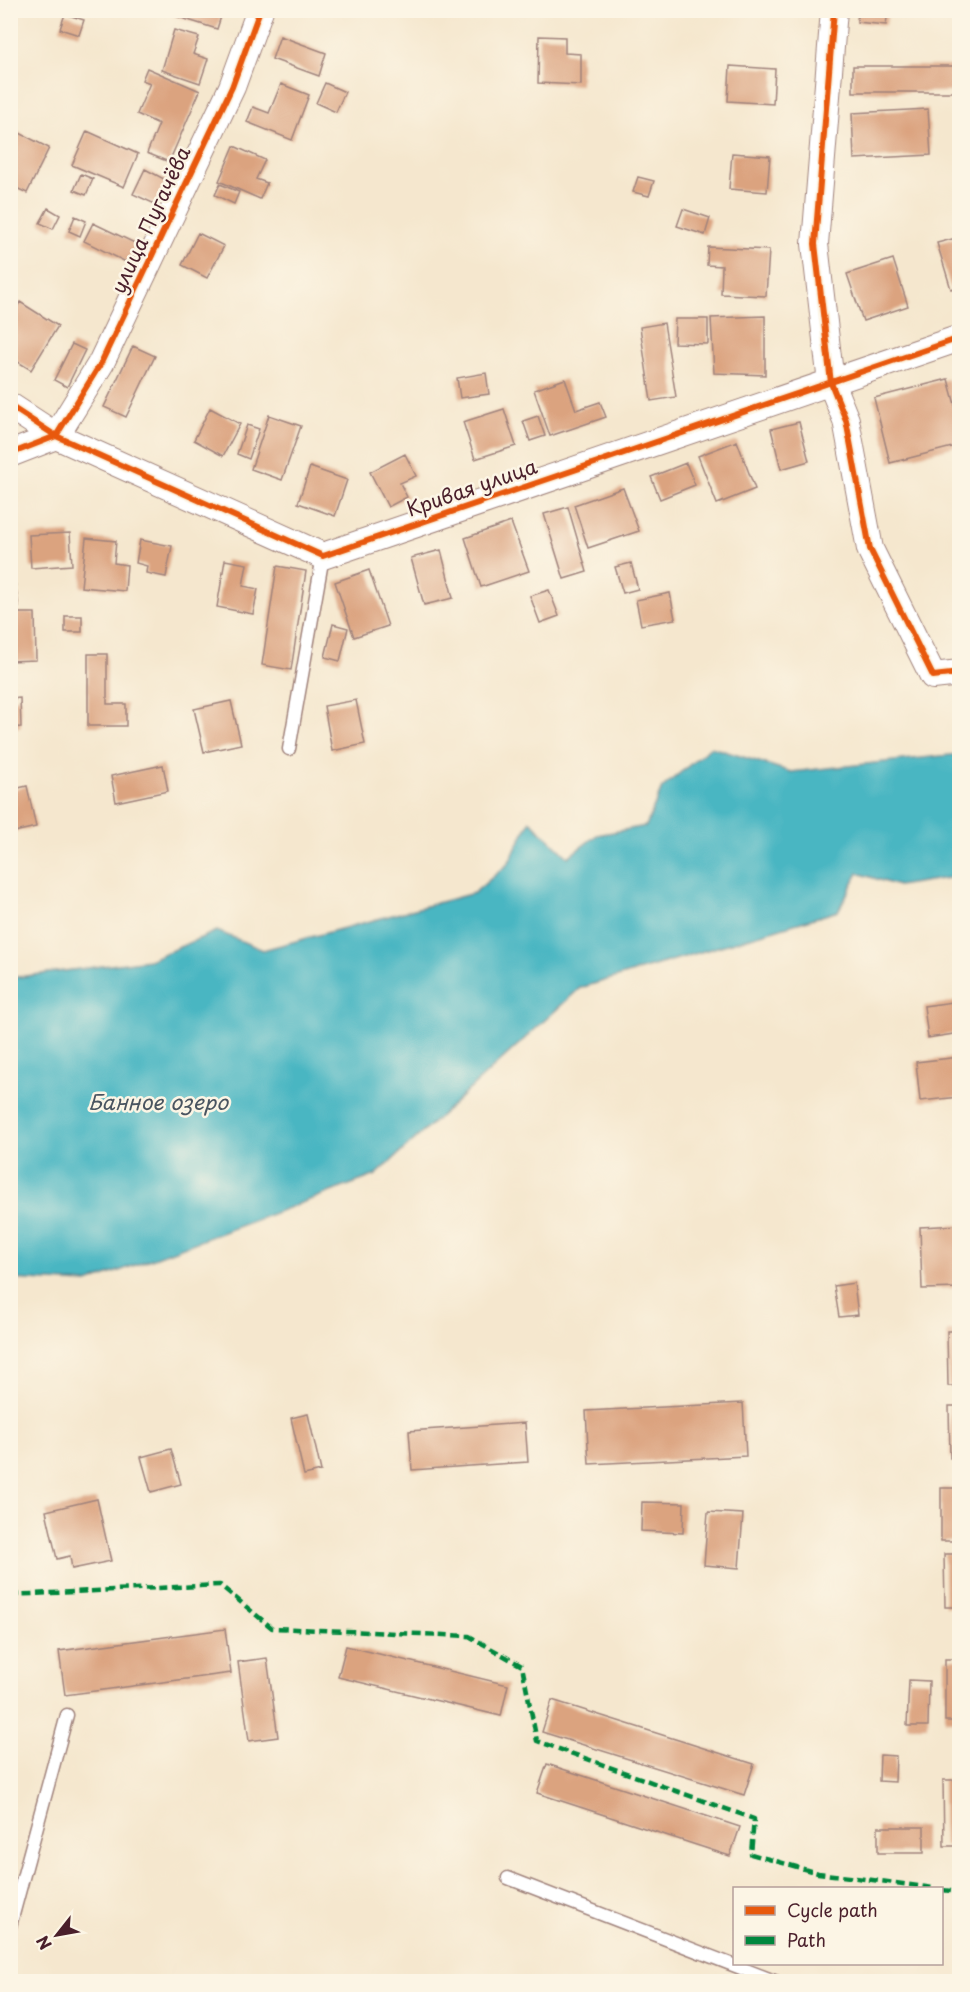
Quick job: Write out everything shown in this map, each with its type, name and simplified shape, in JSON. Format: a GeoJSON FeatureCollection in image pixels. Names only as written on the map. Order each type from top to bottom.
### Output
{"type":"FeatureCollection","features":[{"type":"Feature","properties":{"kind":"street","name":"улица Пугачёва"},"geometry":{"type":"LineString","coordinates":[[56,436],[106,353],[232,87],[260,10]]}},
{"type":"Feature","properties":{"kind":"street"},"geometry":{"type":"LineString","coordinates":[[834,10],[815,244],[831,384],[846,420],[870,549],[933,676],[960,673]]}},
{"type":"Feature","properties":{"kind":"street","name":"Кривая улица"},"geometry":{"type":"LineString","coordinates":[[323,556],[960,338]]}},
{"type":"Feature","properties":{"kind":"street"},"geometry":{"type":"LineString","coordinates":[[10,406],[56,436],[323,556]]}},
{"type":"Feature","properties":{"kind":"street"},"geometry":{"type":"LineString","coordinates":[[10,454],[56,436]]}},
{"type":"Feature","properties":{"kind":"lane"},"geometry":{"type":"LineString","coordinates":[[289,749],[323,556]]}},
{"type":"Feature","properties":{"kind":"lane"},"geometry":{"type":"LineString","coordinates":[[10,1926],[67,1715]]}},
{"type":"Feature","properties":{"kind":"lane"},"geometry":{"type":"LineString","coordinates":[[508,1878],[777,1982]]}},
{"type":"Feature","properties":{"kind":"water","name":"Банное озеро"},"geometry":{"type":"Polygon","coordinates":[[[711,747],[791,772],[959,754],[959,872],[954,877],[898,886],[858,873],[838,911],[580,988],[376,1175],[87,1283],[11,1279],[11,978],[149,960],[217,931],[263,950],[474,893],[508,864],[530,821],[568,857],[597,835],[646,826],[662,788],[711,747]]]}},
{"type":"Feature","properties":{"kind":"building"},"geometry":{"type":"Polygon","coordinates":[[[174,10],[223,10],[217,29],[172,15],[174,10]]]}},
{"type":"Feature","properties":{"kind":"building"},"geometry":{"type":"Polygon","coordinates":[[[858,10],[888,10],[886,25],[857,22],[858,10]]]}},
{"type":"Feature","properties":{"kind":"building"},"geometry":{"type":"Polygon","coordinates":[[[65,14],[84,20],[79,35],[60,29],[65,14]]]}},
{"type":"Feature","properties":{"kind":"building"},"geometry":{"type":"Polygon","coordinates":[[[174,30],[199,37],[193,54],[208,59],[200,83],[162,70],[174,30]]]}},
{"type":"Feature","properties":{"kind":"building"},"geometry":{"type":"Polygon","coordinates":[[[280,36],[326,53],[319,76],[272,59],[280,36]]]}},
{"type":"Feature","properties":{"kind":"building"},"geometry":{"type":"Polygon","coordinates":[[[539,36],[565,37],[565,53],[581,54],[581,85],[538,83],[539,36]]]}},
{"type":"Feature","properties":{"kind":"building"},"geometry":{"type":"Polygon","coordinates":[[[730,66],[775,69],[773,104],[728,101],[730,66]]]}},
{"type":"Feature","properties":{"kind":"building"},"geometry":{"type":"Polygon","coordinates":[[[853,66],[960,66],[960,92],[853,92],[853,66]]]}},
{"type":"Feature","properties":{"kind":"building"},"geometry":{"type":"Polygon","coordinates":[[[147,68],[200,91],[169,162],[147,153],[159,124],[137,114],[150,83],[142,80],[147,68]]]}},
{"type":"Feature","properties":{"kind":"building"},"geometry":{"type":"Polygon","coordinates":[[[325,83],[345,92],[336,112],[316,103],[325,83]]]}},
{"type":"Feature","properties":{"kind":"building"},"geometry":{"type":"Polygon","coordinates":[[[281,84],[309,95],[292,140],[247,122],[253,107],[269,113],[281,84]]]}},
{"type":"Feature","properties":{"kind":"building"},"geometry":{"type":"Polygon","coordinates":[[[928,109],[931,155],[854,159],[852,113],[928,109]]]}},
{"type":"Feature","properties":{"kind":"building"},"geometry":{"type":"Polygon","coordinates":[[[10,128],[49,148],[27,193],[10,185],[10,128]]]}},
{"type":"Feature","properties":{"kind":"building"},"geometry":{"type":"Polygon","coordinates":[[[87,131],[138,154],[124,187],[72,165],[87,131]]]}},
{"type":"Feature","properties":{"kind":"building"},"geometry":{"type":"Polygon","coordinates":[[[234,146],[265,160],[256,179],[267,183],[260,199],[219,181],[234,146]]]}},
{"type":"Feature","properties":{"kind":"building"},"geometry":{"type":"Polygon","coordinates":[[[732,153],[770,156],[767,192],[729,189],[732,153]]]}},
{"type":"Feature","properties":{"kind":"building"},"geometry":{"type":"Polygon","coordinates":[[[145,169],[166,180],[155,204],[133,194],[145,169]]]}},
{"type":"Feature","properties":{"kind":"building"},"geometry":{"type":"Polygon","coordinates":[[[81,174],[93,179],[86,195],[74,190],[81,174]]]}},
{"type":"Feature","properties":{"kind":"building"},"geometry":{"type":"Polygon","coordinates":[[[638,177],[654,181],[649,196],[633,192],[638,177]]]}},
{"type":"Feature","properties":{"kind":"building"},"geometry":{"type":"Polygon","coordinates":[[[220,184],[239,192],[234,204],[215,195],[220,184]]]}},
{"type":"Feature","properties":{"kind":"building"},"geometry":{"type":"Polygon","coordinates":[[[48,208],[60,215],[53,229],[40,223],[48,208]]]}},
{"type":"Feature","properties":{"kind":"building"},"geometry":{"type":"Polygon","coordinates":[[[683,209],[710,218],[705,235],[677,226],[683,209]]]}},
{"type":"Feature","properties":{"kind":"building"},"geometry":{"type":"Polygon","coordinates":[[[75,216],[86,221],[80,236],[69,231],[75,216]]]}},
{"type":"Feature","properties":{"kind":"building"},"geometry":{"type":"Polygon","coordinates":[[[93,223],[139,245],[130,264],[84,241],[93,223]]]}},
{"type":"Feature","properties":{"kind":"building"},"geometry":{"type":"Polygon","coordinates":[[[198,233],[224,246],[207,278],[182,265],[198,233]]]}},
{"type":"Feature","properties":{"kind":"building"},"geometry":{"type":"Polygon","coordinates":[[[960,237],[960,286],[951,289],[937,243],[960,237]]]}},
{"type":"Feature","properties":{"kind":"building"},"geometry":{"type":"Polygon","coordinates":[[[708,247],[769,250],[766,296],[721,294],[722,266],[707,265],[708,247]]]}},
{"type":"Feature","properties":{"kind":"building"},"geometry":{"type":"Polygon","coordinates":[[[893,259],[908,306],[863,321],[847,274],[893,259]]]}},
{"type":"Feature","properties":{"kind":"building"},"geometry":{"type":"Polygon","coordinates":[[[20,302],[58,326],[31,370],[10,357],[10,318],[20,302]]]}},
{"type":"Feature","properties":{"kind":"building"},"geometry":{"type":"Polygon","coordinates":[[[765,316],[765,375],[714,373],[711,318],[765,316]]]}},
{"type":"Feature","properties":{"kind":"building"},"geometry":{"type":"Polygon","coordinates":[[[675,319],[708,319],[708,344],[674,343],[675,319]]]}},
{"type":"Feature","properties":{"kind":"building"},"geometry":{"type":"Polygon","coordinates":[[[664,323],[676,397],[651,401],[640,327],[664,323]]]}},
{"type":"Feature","properties":{"kind":"building"},"geometry":{"type":"Polygon","coordinates":[[[72,344],[85,350],[67,387],[54,380],[72,344]]]}},
{"type":"Feature","properties":{"kind":"building"},"geometry":{"type":"Polygon","coordinates":[[[133,346],[155,356],[126,417],[104,407],[133,346]]]}},
{"type":"Feature","properties":{"kind":"building"},"geometry":{"type":"Polygon","coordinates":[[[486,373],[489,394],[460,398],[457,378],[486,373]]]}},
{"type":"Feature","properties":{"kind":"building"},"geometry":{"type":"Polygon","coordinates":[[[565,379],[576,410],[600,402],[606,417],[550,436],[534,390],[565,379]]]}},
{"type":"Feature","properties":{"kind":"building"},"geometry":{"type":"Polygon","coordinates":[[[948,379],[960,423],[960,445],[890,463],[874,398],[948,379]]]}},
{"type":"Feature","properties":{"kind":"building"},"geometry":{"type":"Polygon","coordinates":[[[210,408],[240,424],[223,456],[194,440],[210,408]]]}},
{"type":"Feature","properties":{"kind":"building"},"geometry":{"type":"Polygon","coordinates":[[[504,409],[516,446],[475,459],[463,422],[504,409]]]}},
{"type":"Feature","properties":{"kind":"building"},"geometry":{"type":"Polygon","coordinates":[[[269,415],[301,426],[282,480],[251,469],[269,415]]]}},
{"type":"Feature","properties":{"kind":"building"},"geometry":{"type":"Polygon","coordinates":[[[538,416],[545,436],[530,441],[523,421],[538,416]]]}},
{"type":"Feature","properties":{"kind":"building"},"geometry":{"type":"Polygon","coordinates":[[[799,422],[809,461],[781,469],[771,429],[799,422]]]}},
{"type":"Feature","properties":{"kind":"building"},"geometry":{"type":"Polygon","coordinates":[[[247,425],[259,429],[249,459],[237,454],[247,425]]]}},
{"type":"Feature","properties":{"kind":"building"},"geometry":{"type":"Polygon","coordinates":[[[737,441],[755,489],[717,504],[698,456],[737,441]]]}},
{"type":"Feature","properties":{"kind":"building"},"geometry":{"type":"Polygon","coordinates":[[[405,454],[416,476],[400,483],[407,497],[388,507],[370,472],[405,454]]]}},
{"type":"Feature","properties":{"kind":"building"},"geometry":{"type":"Polygon","coordinates":[[[686,463],[695,485],[660,499],[651,477],[686,463]]]}},
{"type":"Feature","properties":{"kind":"building"},"geometry":{"type":"Polygon","coordinates":[[[310,467],[347,480],[335,516],[298,503],[310,467]]]}},
{"type":"Feature","properties":{"kind":"building"},"geometry":{"type":"Polygon","coordinates":[[[623,488],[639,531],[588,548],[574,505],[623,488]]]}},
{"type":"Feature","properties":{"kind":"building"},"geometry":{"type":"Polygon","coordinates":[[[568,507],[587,572],[564,579],[544,514],[568,507]]]}},
{"type":"Feature","properties":{"kind":"building"},"geometry":{"type":"Polygon","coordinates":[[[511,522],[529,571],[481,587],[465,538],[511,522]]]}},
{"type":"Feature","properties":{"kind":"building"},"geometry":{"type":"Polygon","coordinates":[[[70,533],[72,565],[31,568],[29,535],[70,533]]]}},
{"type":"Feature","properties":{"kind":"building"},"geometry":{"type":"Polygon","coordinates":[[[86,538],[116,541],[114,563],[127,565],[125,591],[81,587],[86,538]]]}},
{"type":"Feature","properties":{"kind":"building"},"geometry":{"type":"Polygon","coordinates":[[[140,540],[172,546],[166,577],[146,573],[147,566],[136,563],[140,540]]]}},
{"type":"Feature","properties":{"kind":"building"},"geometry":{"type":"Polygon","coordinates":[[[10,549],[19,607],[10,608],[10,549]]]}},
{"type":"Feature","properties":{"kind":"building"},"geometry":{"type":"Polygon","coordinates":[[[441,550],[453,598],[424,605],[411,558],[441,550]]]}},
{"type":"Feature","properties":{"kind":"building"},"geometry":{"type":"Polygon","coordinates":[[[225,560],[247,564],[243,586],[258,589],[253,614],[217,607],[225,560]]]}},
{"type":"Feature","properties":{"kind":"building"},"geometry":{"type":"Polygon","coordinates":[[[631,563],[638,589],[623,593],[615,567],[631,563]]]}},
{"type":"Feature","properties":{"kind":"building"},"geometry":{"type":"Polygon","coordinates":[[[277,566],[306,571],[291,670],[262,665],[277,566]]]}},
{"type":"Feature","properties":{"kind":"building"},"geometry":{"type":"Polygon","coordinates":[[[369,570],[388,626],[354,637],[335,582],[369,570]]]}},
{"type":"Feature","properties":{"kind":"building"},"geometry":{"type":"Polygon","coordinates":[[[549,590],[559,616],[540,623],[530,596],[549,590]]]}},
{"type":"Feature","properties":{"kind":"building"},"geometry":{"type":"Polygon","coordinates":[[[670,593],[675,619],[641,625],[636,600],[670,593]]]}},
{"type":"Feature","properties":{"kind":"building"},"geometry":{"type":"Polygon","coordinates":[[[10,613],[35,613],[36,660],[10,661],[10,613]]]}},
{"type":"Feature","properties":{"kind":"building"},"geometry":{"type":"Polygon","coordinates":[[[65,616],[82,616],[82,632],[65,632],[65,616]]]}},
{"type":"Feature","properties":{"kind":"building"},"geometry":{"type":"Polygon","coordinates":[[[333,624],[348,628],[340,661],[325,657],[333,624]]]}},
{"type":"Feature","properties":{"kind":"building"},"geometry":{"type":"Polygon","coordinates":[[[88,654],[107,654],[107,704],[126,704],[126,726],[88,726],[88,654]]]}},
{"type":"Feature","properties":{"kind":"building"},"geometry":{"type":"Polygon","coordinates":[[[20,698],[21,727],[10,728],[10,699],[20,698]]]}},
{"type":"Feature","properties":{"kind":"building"},"geometry":{"type":"Polygon","coordinates":[[[356,700],[365,744],[332,751],[324,706],[356,700]]]}},
{"type":"Feature","properties":{"kind":"building"},"geometry":{"type":"Polygon","coordinates":[[[231,701],[241,744],[204,752],[194,709],[231,701]]]}},
{"type":"Feature","properties":{"kind":"building"},"geometry":{"type":"Polygon","coordinates":[[[163,765],[168,791],[116,802],[111,776],[163,765]]]}},
{"type":"Feature","properties":{"kind":"building"},"geometry":{"type":"Polygon","coordinates":[[[27,786],[36,827],[10,833],[10,790],[27,786]]]}},
{"type":"Feature","properties":{"kind":"building"},"geometry":{"type":"Polygon","coordinates":[[[960,1001],[960,1033],[928,1038],[924,1006],[960,1001]]]}},
{"type":"Feature","properties":{"kind":"building"},"geometry":{"type":"Polygon","coordinates":[[[960,1057],[960,1097],[920,1101],[916,1062],[960,1057]]]}},
{"type":"Feature","properties":{"kind":"building"},"geometry":{"type":"Polygon","coordinates":[[[960,1225],[960,1288],[922,1289],[920,1227],[960,1225]]]}},
{"type":"Feature","properties":{"kind":"building"},"geometry":{"type":"Polygon","coordinates":[[[854,1283],[858,1315],[839,1317],[834,1286],[854,1283]]]}},
{"type":"Feature","properties":{"kind":"building"},"geometry":{"type":"Polygon","coordinates":[[[947,1331],[960,1331],[960,1386],[948,1386],[947,1331]]]}},
{"type":"Feature","properties":{"kind":"building"},"geometry":{"type":"Polygon","coordinates":[[[743,1403],[746,1456],[589,1464],[586,1411],[743,1403]]]}},
{"type":"Feature","properties":{"kind":"building"},"geometry":{"type":"Polygon","coordinates":[[[949,1406],[960,1406],[960,1458],[950,1458],[949,1406]]]}},
{"type":"Feature","properties":{"kind":"building"},"geometry":{"type":"Polygon","coordinates":[[[308,1414],[321,1471],[304,1475],[291,1418],[308,1414]]]}},
{"type":"Feature","properties":{"kind":"building"},"geometry":{"type":"Polygon","coordinates":[[[525,1423],[528,1462],[412,1470],[409,1431],[525,1423]]]}},
{"type":"Feature","properties":{"kind":"building"},"geometry":{"type":"Polygon","coordinates":[[[171,1449],[181,1484],[151,1492],[141,1457],[171,1449]]]}},
{"type":"Feature","properties":{"kind":"building"},"geometry":{"type":"Polygon","coordinates":[[[941,1488],[960,1488],[960,1541],[941,1541],[941,1488]]]}},
{"type":"Feature","properties":{"kind":"building"},"geometry":{"type":"Polygon","coordinates":[[[97,1499],[111,1561],[72,1569],[70,1556],[57,1559],[46,1511],[97,1499]]]}},
{"type":"Feature","properties":{"kind":"building"},"geometry":{"type":"Polygon","coordinates":[[[642,1502],[684,1503],[683,1533],[641,1531],[642,1502]]]}},
{"type":"Feature","properties":{"kind":"building"},"geometry":{"type":"Polygon","coordinates":[[[708,1512],[743,1514],[739,1568],[704,1565],[708,1512]]]}},
{"type":"Feature","properties":{"kind":"building"},"geometry":{"type":"Polygon","coordinates":[[[944,1554],[960,1554],[960,1607],[945,1607],[944,1554]]]}},
{"type":"Feature","properties":{"kind":"building"},"geometry":{"type":"Polygon","coordinates":[[[225,1629],[231,1673],[65,1695],[59,1651],[225,1629]]]}},
{"type":"Feature","properties":{"kind":"building"},"geometry":{"type":"Polygon","coordinates":[[[346,1646],[508,1685],[501,1716],[338,1677],[346,1646]]]}},
{"type":"Feature","properties":{"kind":"building"},"geometry":{"type":"Polygon","coordinates":[[[267,1658],[278,1737],[249,1741],[238,1662],[267,1658]]]}},
{"type":"Feature","properties":{"kind":"building"},"geometry":{"type":"Polygon","coordinates":[[[945,1659],[960,1659],[960,1721],[945,1721],[945,1659]]]}},
{"type":"Feature","properties":{"kind":"building"},"geometry":{"type":"Polygon","coordinates":[[[909,1680],[929,1681],[928,1726],[907,1726],[909,1680]]]}},
{"type":"Feature","properties":{"kind":"building"},"geometry":{"type":"Polygon","coordinates":[[[552,1700],[754,1764],[744,1795],[542,1732],[552,1700]]]}},
{"type":"Feature","properties":{"kind":"building"},"geometry":{"type":"Polygon","coordinates":[[[880,1755],[896,1756],[895,1782],[879,1781],[880,1755]]]}},
{"type":"Feature","properties":{"kind":"building"},"geometry":{"type":"Polygon","coordinates":[[[547,1764],[740,1827],[730,1856],[537,1793],[547,1764]]]}},
{"type":"Feature","properties":{"kind":"building"},"geometry":{"type":"Polygon","coordinates":[[[943,1780],[960,1780],[960,1846],[944,1846],[943,1780]]]}},
{"type":"Feature","properties":{"kind":"building"},"geometry":{"type":"Polygon","coordinates":[[[878,1827],[924,1827],[924,1853],[878,1853],[878,1827]]]}},
{"type":"Feature","properties":{"kind":"marked path"},"geometry":{"type":"LineString","coordinates":[[10,1595],[220,1585],[272,1628],[469,1636],[522,1666],[537,1741],[754,1819],[751,1854],[818,1873],[926,1887]]}},
{"type":"Feature","properties":{"kind":"marked path"},"geometry":{"type":"LineString","coordinates":[[943,1890],[960,1892]]}},
{"type":"Feature","properties":{"kind":"cycle path"},"geometry":{"type":"LineString","coordinates":[[10,454],[56,436],[101,363],[232,87],[260,10]]}},
{"type":"Feature","properties":{"kind":"cycle path"},"geometry":{"type":"LineString","coordinates":[[834,10],[815,244],[831,383],[846,420],[870,549],[933,676],[960,673]]}},
{"type":"Feature","properties":{"kind":"cycle path"},"geometry":{"type":"LineString","coordinates":[[10,406],[56,436],[323,556],[960,338]]}}]}
